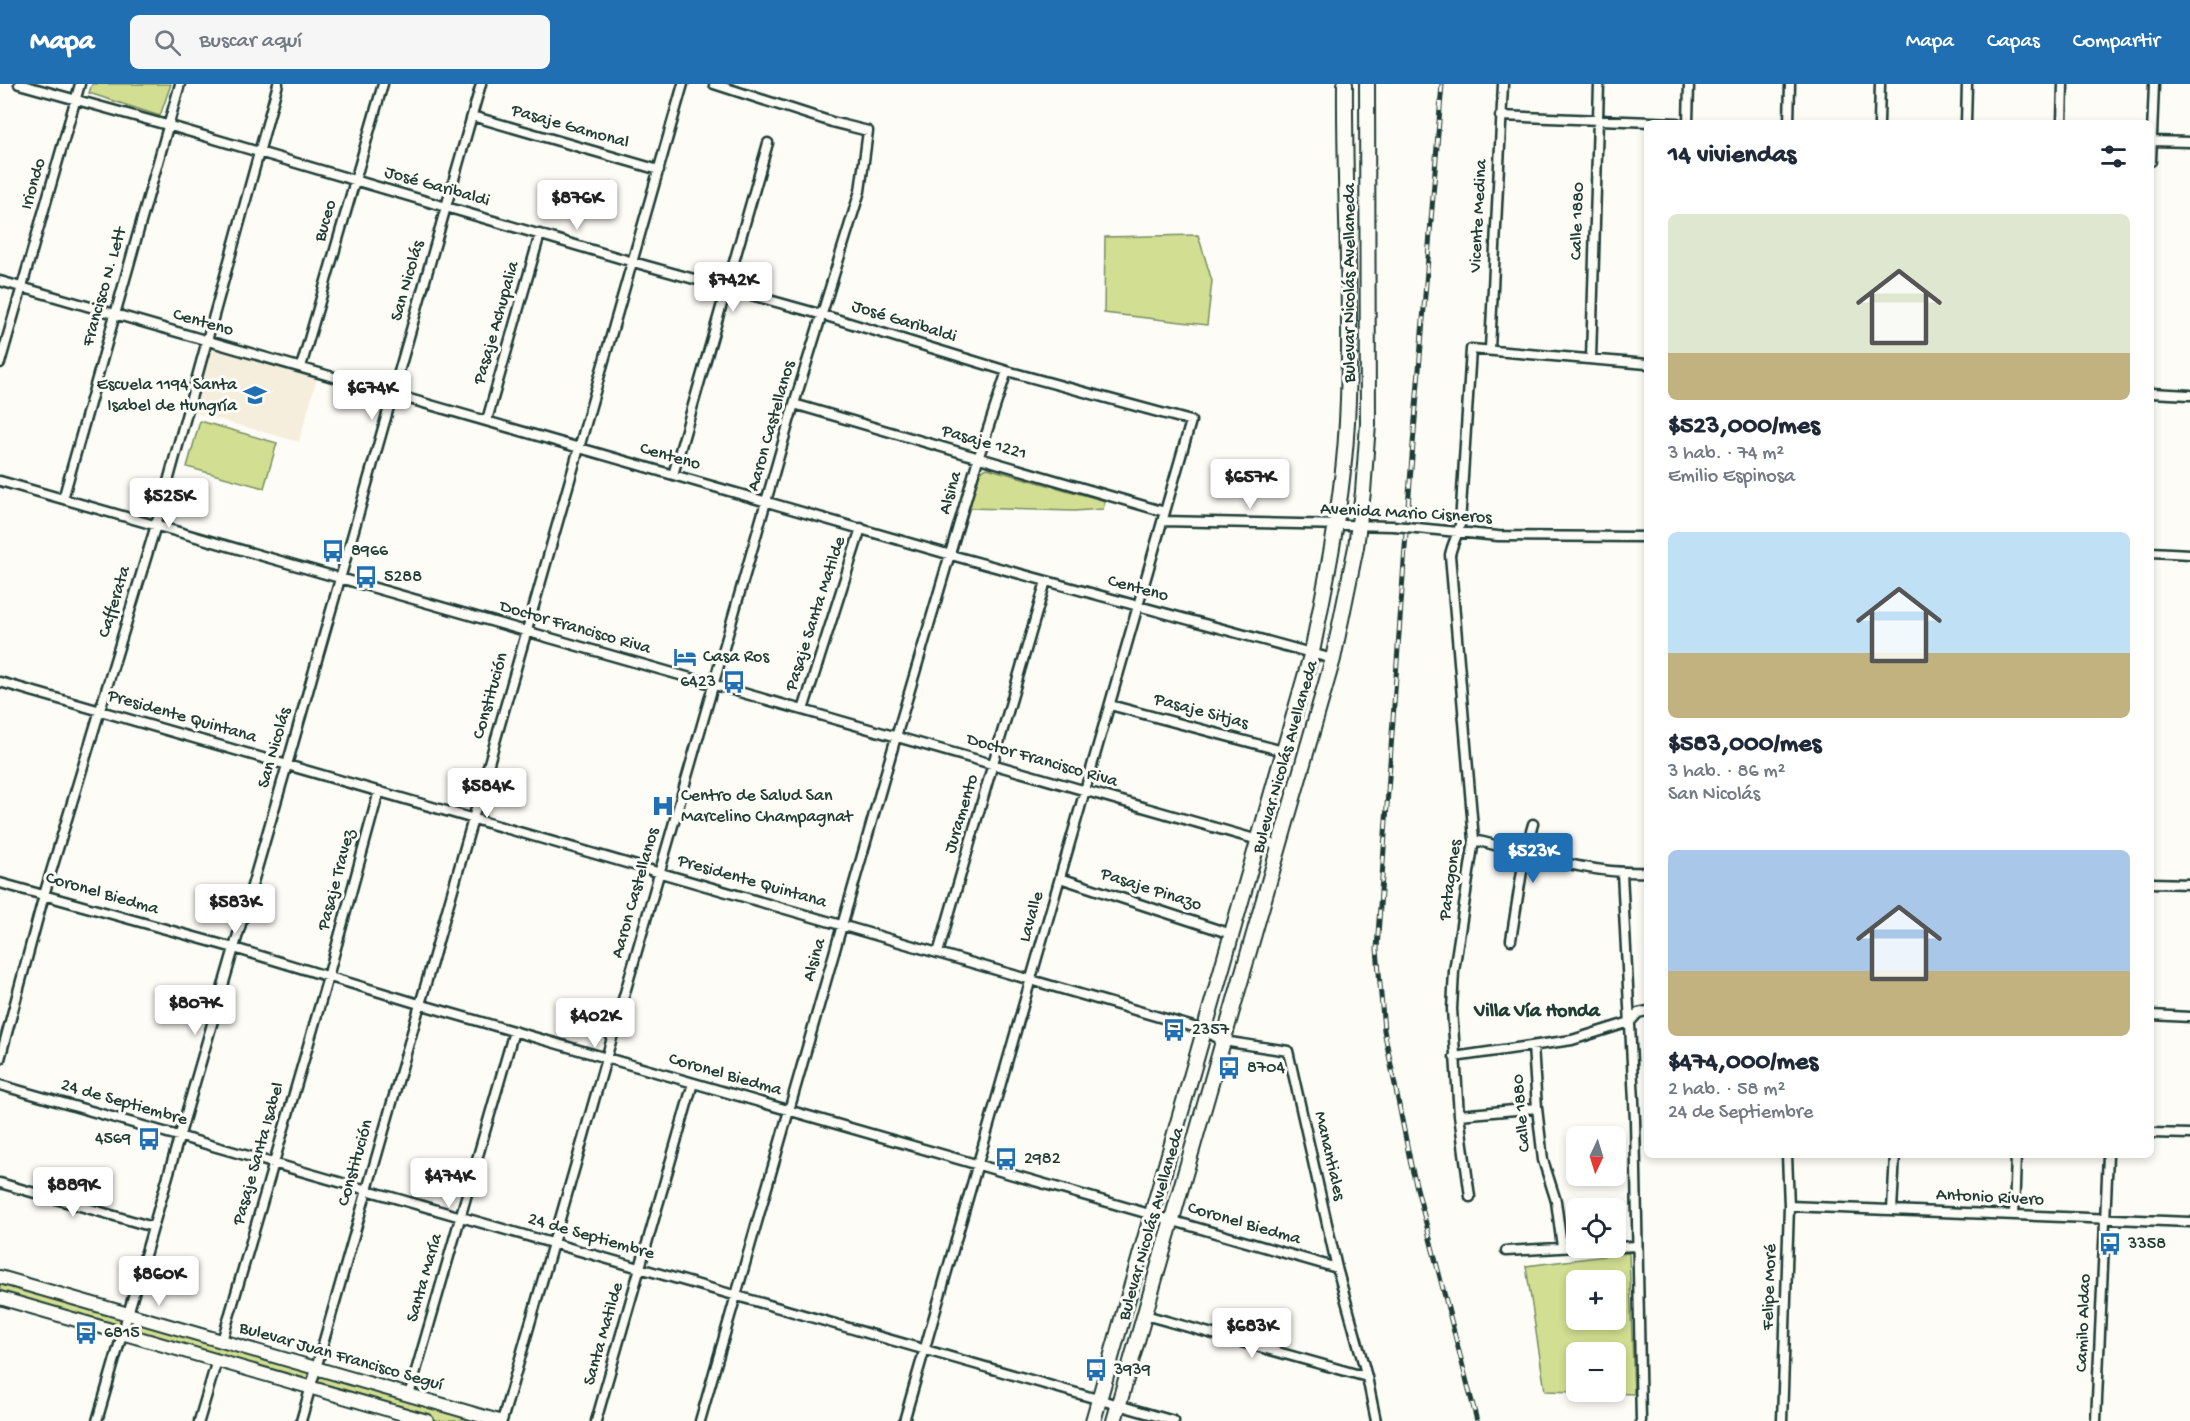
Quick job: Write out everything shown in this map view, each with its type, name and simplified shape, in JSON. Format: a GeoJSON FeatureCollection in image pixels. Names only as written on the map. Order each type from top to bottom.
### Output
{"type":"FeatureCollection","features":[{"type":"Feature","properties":{"kind":"main road","name":"Bulevar Nicolás Avellaneda"},"geometry":{"type":"LineString","coordinates":[[1093,1421],[1312,652],[1336,526],[1345,457],[1348,410],[1346,84]]}},
{"type":"Feature","properties":{"kind":"main road","name":"Bulevar Nicolás Avellaneda"},"geometry":{"type":"LineString","coordinates":[[1114,1421],[1333,658],[1359,526],[1366,458],[1369,390],[1367,84]]}},
{"type":"Feature","properties":{"kind":"main road","name":"Bulevar Juan Francisco Seguí"},"geometry":{"type":"LineString","coordinates":[[0,1277],[501,1421]]}},
{"type":"Feature","properties":{"kind":"main road","name":"Bulevar Juan Francisco Seguí"},"geometry":{"type":"LineString","coordinates":[[0,1298],[311,1387],[402,1418],[427,1421]]}},
{"type":"Feature","properties":{"kind":"street","name":"José Garibaldi"},"geometry":{"type":"LineString","coordinates":[[19,84],[167,125],[633,262],[727,287],[1007,371],[1191,422]]}},
{"type":"Feature","properties":{"kind":"street","name":"Iriondo"},"geometry":{"type":"LineString","coordinates":[[0,363],[80,84]]}},
{"type":"Feature","properties":{"kind":"street","name":"Francisco N. Lett"},"geometry":{"type":"LineString","coordinates":[[63,499],[180,84]]}},
{"type":"Feature","properties":{"kind":"street","name":"Cafferata"},"geometry":{"type":"LineString","coordinates":[[0,1059],[44,895],[156,525],[278,84]]}},
{"type":"Feature","properties":{"kind":"street","name":"Buceo"},"geometry":{"type":"LineString","coordinates":[[301,367],[383,84]]}},
{"type":"Feature","properties":{"kind":"street","name":"San Nicolás"},"geometry":{"type":"LineString","coordinates":[[98,1421],[481,84]]}},
{"type":"Feature","properties":{"kind":"street","name":"Constitución"},"geometry":{"type":"LineString","coordinates":[[301,1421],[683,84]]}},
{"type":"Feature","properties":{"kind":"street","name":"Aaron Castellanos"},"geometry":{"type":"LineString","coordinates":[[501,1421],[794,404],[860,191],[868,131],[832,122],[714,84]]}},
{"type":"Feature","properties":{"kind":"street","name":"Vicente Medina"},"geometry":{"type":"LineString","coordinates":[[1490,349],[1503,84]]}},
{"type":"Feature","properties":{"kind":"street","name":"Calle 1880"},"geometry":{"type":"LineString","coordinates":[[1591,359],[1599,84]]}},
{"type":"Feature","properties":{"kind":"street"},"geometry":{"type":"LineString","coordinates":[[1688,120],[1689,84]]}},
{"type":"Feature","properties":{"kind":"street"},"geometry":{"type":"LineString","coordinates":[[1789,120],[1790,84]]}},
{"type":"Feature","properties":{"kind":"street"},"geometry":{"type":"LineString","coordinates":[[1878,120],[1880,84]]}},
{"type":"Feature","properties":{"kind":"street"},"geometry":{"type":"LineString","coordinates":[[1966,120],[1967,84]]}},
{"type":"Feature","properties":{"kind":"street"},"geometry":{"type":"LineString","coordinates":[[2062,120],[2063,84]]}},
{"type":"Feature","properties":{"kind":"street"},"geometry":{"type":"LineString","coordinates":[[2152,120],[2154,84]]}},
{"type":"Feature","properties":{"kind":"street","name":"Pasaje Gamonal"},"geometry":{"type":"LineString","coordinates":[[472,116],[659,170]]}},
{"type":"Feature","properties":{"kind":"street"},"geometry":{"type":"LineString","coordinates":[[1500,116],[1644,122]]}},
{"type":"Feature","properties":{"kind":"street"},"geometry":{"type":"LineString","coordinates":[[2154,141],[2190,142]]}},
{"type":"Feature","properties":{"kind":"street"},"geometry":{"type":"LineString","coordinates":[[673,475],[768,143]]}},
{"type":"Feature","properties":{"kind":"street","name":"Pasaje Achupalia"},"geometry":{"type":"LineString","coordinates":[[487,420],[540,234]]}},
{"type":"Feature","properties":{"kind":"street","name":"Centeno"},"geometry":{"type":"LineString","coordinates":[[0,281],[951,555],[1333,658]]}},
{"type":"Feature","properties":{"kind":"street"},"geometry":{"type":"LineString","coordinates":[[1459,532],[1471,349],[1644,364]]}},
{"type":"Feature","properties":{"kind":"street","name":"Alsina"},"geometry":{"type":"LineString","coordinates":[[700,1421],[896,736],[978,459],[1007,371]]}},
{"type":"Feature","properties":{"kind":"street"},"geometry":{"type":"LineString","coordinates":[[2154,393],[2190,395]]}},
{"type":"Feature","properties":{"kind":"street","name":"Pasaje 1221"},"geometry":{"type":"LineString","coordinates":[[794,404],[1165,512]]}},
{"type":"Feature","properties":{"kind":"street","name":"Lavalle"},"geometry":{"type":"LineString","coordinates":[[904,1421],[1191,422]]}},
{"type":"Feature","properties":{"kind":"street","name":"Doctor Francisco Riva"},"geometry":{"type":"LineString","coordinates":[[0,481],[1279,846]]}},
{"type":"Feature","properties":{"kind":"street","name":"Avenida Mario Cisneros"},"geometry":{"type":"LineString","coordinates":[[1162,521],[1393,526],[1498,536],[1644,537]]}},
{"type":"Feature","properties":{"kind":"street","name":"Pasaje Santa Matilde"},"geometry":{"type":"LineString","coordinates":[[803,710],[861,528]]}},
{"type":"Feature","properties":{"kind":"street","name":"Patagones"},"geometry":{"type":"LineString","coordinates":[[1459,532],[1452,542],[1450,555],[1474,840],[1454,971],[1452,1009],[1459,1115],[1470,1197]]}},
{"type":"Feature","properties":{"kind":"street"},"geometry":{"type":"LineString","coordinates":[[2154,552],[2190,554]]}},
{"type":"Feature","properties":{"kind":"street","name":"Juramento"},"geometry":{"type":"LineString","coordinates":[[938,953],[1046,580]]}},
{"type":"Feature","properties":{"kind":"street","name":"Presidente Quintana"},"geometry":{"type":"LineString","coordinates":[[0,682],[1204,1030],[1223,1041],[1288,1051]]}},
{"type":"Feature","properties":{"kind":"street","name":"Pasaje Sitjas"},"geometry":{"type":"LineString","coordinates":[[1110,705],[1284,751]]}},
{"type":"Feature","properties":{"kind":"street","name":"Pasaje Travez"},"geometry":{"type":"LineString","coordinates":[[328,977],[379,791]]}},
{"type":"Feature","properties":{"kind":"street"},"geometry":{"type":"LineString","coordinates":[[1511,940],[1525,852],[1533,824]]}},
{"type":"Feature","properties":{"kind":"street"},"geometry":{"type":"LineString","coordinates":[[1474,840],[1570,866],[1622,873],[1644,872]]}},
{"type":"Feature","properties":{"kind":"street"},"geometry":{"type":"LineString","coordinates":[[1622,873],[1635,1120],[1641,1421]]}},
{"type":"Feature","properties":{"kind":"street","name":"Pasaje Pinazo"},"geometry":{"type":"LineString","coordinates":[[1060,878],[1232,934]]}},
{"type":"Feature","properties":{"kind":"street","name":"Coronel Biedma"},"geometry":{"type":"LineString","coordinates":[[0,883],[234,948],[419,1004],[1337,1268]]}},
{"type":"Feature","properties":{"kind":"street"},"geometry":{"type":"LineString","coordinates":[[2154,883],[2190,884]]}},
{"type":"Feature","properties":{"kind":"street","name":"Pasaje Santa Isabel"},"geometry":{"type":"LineString","coordinates":[[222,1341],[328,977]]}},
{"type":"Feature","properties":{"kind":"street"},"geometry":{"type":"LineString","coordinates":[[1454,1057],[1572,1040],[1630,1022],[1638,1013],[1644,1012]]}},
{"type":"Feature","properties":{"kind":"street"},"geometry":{"type":"LineString","coordinates":[[2154,1015],[2190,1017]]}},
{"type":"Feature","properties":{"kind":"street","name":"Santa María"},"geometry":{"type":"LineString","coordinates":[[409,1395],[514,1031]]}},
{"type":"Feature","properties":{"kind":"street","name":"Calle 1880"},"geometry":{"type":"LineString","coordinates":[[1533,1046],[1536,1108],[1543,1160],[1556,1201],[1562,1247]]}},
{"type":"Feature","properties":{"kind":"street","name":"Manantiales"},"geometry":{"type":"LineString","coordinates":[[1288,1051],[1337,1268],[1367,1377],[1376,1421]]}},
{"type":"Feature","properties":{"kind":"street","name":"Santa Matilde"},"geometry":{"type":"LineString","coordinates":[[596,1421],[693,1083]]}},
{"type":"Feature","properties":{"kind":"street","name":"24 de Septiembre"},"geometry":{"type":"LineString","coordinates":[[0,1085],[1174,1421]]}},
{"type":"Feature","properties":{"kind":"street"},"geometry":{"type":"LineString","coordinates":[[1459,1115],[1536,1108]]}},
{"type":"Feature","properties":{"kind":"street"},"geometry":{"type":"LineString","coordinates":[[2154,1133],[2190,1134]]}},
{"type":"Feature","properties":{"kind":"street","name":"Felipe Moré"},"geometry":{"type":"LineString","coordinates":[[1782,1421],[1789,1206],[1786,1158]]}},
{"type":"Feature","properties":{"kind":"street"},"geometry":{"type":"LineString","coordinates":[[1892,1210],[1895,1158]]}},
{"type":"Feature","properties":{"kind":"street"},"geometry":{"type":"LineString","coordinates":[[2014,1215],[2016,1158]]}},
{"type":"Feature","properties":{"kind":"street","name":"Camilo Aldao"},"geometry":{"type":"LineString","coordinates":[[2096,1421],[2108,1158]]}},
{"type":"Feature","properties":{"kind":"street"},"geometry":{"type":"LineString","coordinates":[[0,1183],[153,1227]]}},
{"type":"Feature","properties":{"kind":"street","name":"Antonio Rivero"},"geometry":{"type":"LineString","coordinates":[[1789,1206],[2190,1222]]}},
{"type":"Feature","properties":{"kind":"street"},"geometry":{"type":"LineString","coordinates":[[1626,1247],[1637,1246]]}},
{"type":"Feature","properties":{"kind":"street"},"geometry":{"type":"LineString","coordinates":[[1506,1251],[1566,1247]]}},
{"type":"Feature","properties":{"kind":"street"},"geometry":{"type":"LineString","coordinates":[[1145,1315],[1367,1377]]}},
{"type":"Feature","properties":{"kind":"street"},"geometry":{"type":"LineString","coordinates":[[199,1421],[217,1360]]}},
{"type":"Feature","properties":{"kind":"shaded area","name":"Escuela 1194 Santa Isabel de Hungría"},"geometry":{"type":"Polygon","coordinates":[[[210,348],[317,378],[299,442],[192,412],[210,348]]]}},
{"type":"Feature","properties":{"kind":"green space"},"geometry":{"type":"Polygon","coordinates":[[[92,84],[171,84],[160,116],[89,93],[92,84]]]}},
{"type":"Feature","properties":{"kind":"green space"},"geometry":{"type":"Polygon","coordinates":[[[1198,235],[1212,281],[1207,325],[1104,313],[1105,237],[1198,235]]]}},
{"type":"Feature","properties":{"kind":"green space"},"geometry":{"type":"Polygon","coordinates":[[[200,421],[277,443],[264,488],[187,467],[200,421]]]}},
{"type":"Feature","properties":{"kind":"green space"},"geometry":{"type":"Polygon","coordinates":[[[987,468],[1105,501],[1103,509],[1074,511],[968,508],[978,473],[987,468]]]}},
{"type":"Feature","properties":{"kind":"green space"},"geometry":{"type":"Polygon","coordinates":[[[1626,1253],[1629,1253],[1634,1394],[1626,1394],[1626,1342],[1566,1342],[1566,1392],[1545,1391],[1526,1266],[1589,1258],[1626,1258],[1626,1253]]]}},
{"type":"Feature","properties":{"kind":"green space"},"geometry":{"type":"Polygon","coordinates":[[[0,1277],[499,1421],[427,1421],[0,1298],[0,1277]]]}},
{"type":"Feature","properties":{"kind":"railway"},"geometry":{"type":"LineString","coordinates":[[1442,84],[1407,519],[1377,949],[1384,1030],[1411,1165],[1477,1421]]}},
{"type":"Feature","properties":{"kind":"place","name":"Escuela 1194 Santa Isabel de Hungría"},"geometry":{"type":"Point","coordinates":[255,395]}},
{"type":"Feature","properties":{"kind":"place","name":"8966"},"geometry":{"type":"Point","coordinates":[333,551]}},
{"type":"Feature","properties":{"kind":"place","name":"5288"},"geometry":{"type":"Point","coordinates":[366,577]}},
{"type":"Feature","properties":{"kind":"place","name":"Casa Ros"},"geometry":{"type":"Point","coordinates":[685,657]}},
{"type":"Feature","properties":{"kind":"place","name":"6423"},"geometry":{"type":"Point","coordinates":[734,682]}},
{"type":"Feature","properties":{"kind":"place","name":"Centro de Salud San Marcelino Champagnat"},"geometry":{"type":"Point","coordinates":[663,806]}},
{"type":"Feature","properties":{"kind":"place","name":"2357"},"geometry":{"type":"Point","coordinates":[1174,1030]}},
{"type":"Feature","properties":{"kind":"place","name":"8704"},"geometry":{"type":"Point","coordinates":[1229,1068]}},
{"type":"Feature","properties":{"kind":"place","name":"4569"},"geometry":{"type":"Point","coordinates":[149,1139]}},
{"type":"Feature","properties":{"kind":"place","name":"2982"},"geometry":{"type":"Point","coordinates":[1006,1159]}},
{"type":"Feature","properties":{"kind":"place","name":"3358"},"geometry":{"type":"Point","coordinates":[2110,1244]}},
{"type":"Feature","properties":{"kind":"place","name":"6815"},"geometry":{"type":"Point","coordinates":[86,1333]}},
{"type":"Feature","properties":{"kind":"place","name":"3939"},"geometry":{"type":"Point","coordinates":[1096,1370]}},
{"type":"Feature","properties":{"kind":"district","name":"Villa Vía Honda"},"geometry":{"type":"Point","coordinates":[1537,1012]}}]}
